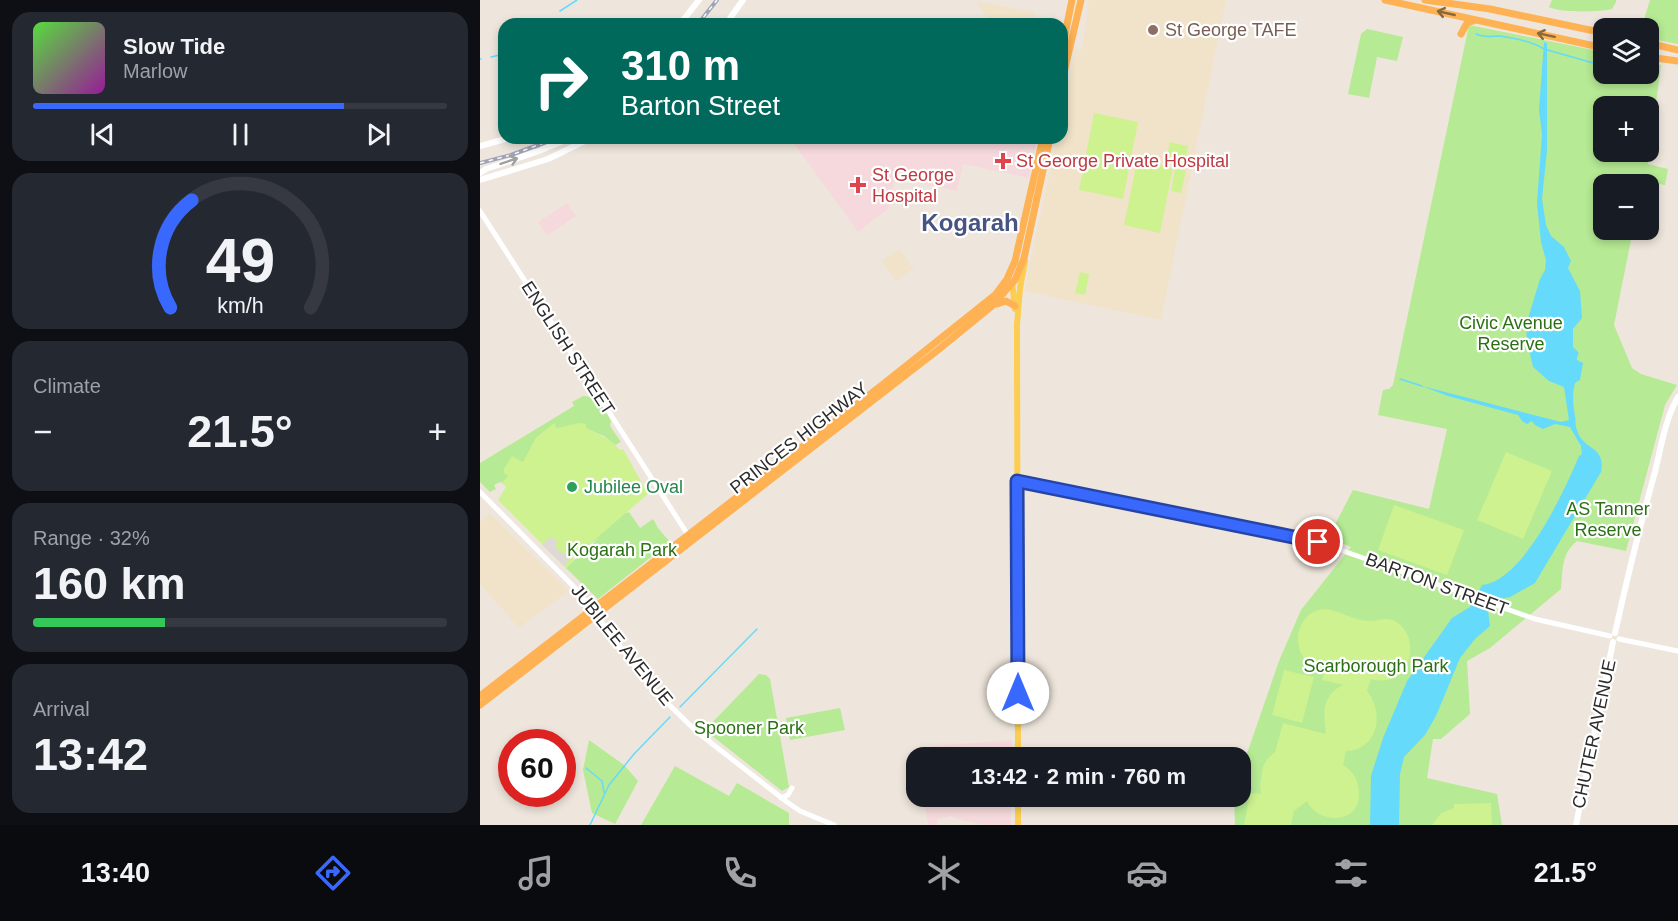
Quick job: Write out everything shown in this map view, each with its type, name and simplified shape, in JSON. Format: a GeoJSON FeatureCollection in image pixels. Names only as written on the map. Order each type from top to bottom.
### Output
{"type":"FeatureCollection","features":[{"type":"Feature","properties":{"kind":"highway"},"geometry":{"type":"LineString","coordinates":[[1068,20],[1072,0]]}},
{"type":"Feature","properties":{"kind":"highway"},"geometry":{"type":"LineString","coordinates":[[1068,55],[1081,0]]}},
{"type":"Feature","properties":{"kind":"highway"},"geometry":{"type":"LineString","coordinates":[[1385,0],[1593,46]]}},
{"type":"Feature","properties":{"kind":"highway"},"geometry":{"type":"LineString","coordinates":[[1427,0],[1490,9],[1593,31]]}},
{"type":"Feature","properties":{"kind":"highway"},"geometry":{"type":"LineString","coordinates":[[1461,34],[1467,22],[1478,20]]}},
{"type":"Feature","properties":{"kind":"highway"},"geometry":{"type":"LineString","coordinates":[[1659,46],[1678,50]]}},
{"type":"Feature","properties":{"kind":"highway"},"geometry":{"type":"LineString","coordinates":[[1659,58],[1678,61]]}},
{"type":"Feature","properties":{"kind":"highway","name":"PRINCES HIGHWAY"},"geometry":{"type":"LineString","coordinates":[[480,705],[688,535],[981,308],[1000,290],[1011,272],[1019,248],[1042,144]]}},
{"type":"Feature","properties":{"kind":"highway","name":"PRINCES HIGHWAY"},"geometry":{"type":"LineString","coordinates":[[480,696],[595,612],[980,316],[1012,285],[1021,266],[1049,144]]}},
{"type":"Feature","properties":{"kind":"highway"},"geometry":{"type":"LineString","coordinates":[[980,316],[1003,301],[1015,306]]}},
{"type":"Feature","properties":{"kind":"main road"},"geometry":{"type":"LineString","coordinates":[[685,18],[699,0]]}},
{"type":"Feature","properties":{"kind":"main road"},"geometry":{"type":"LineString","coordinates":[[730,18],[743,0]]}},
{"type":"Feature","properties":{"kind":"main road"},"geometry":{"type":"LineString","coordinates":[[1414,6],[1427,0]]}},
{"type":"Feature","properties":{"kind":"main road"},"geometry":{"type":"LineString","coordinates":[[480,146],[498,141]]}},
{"type":"Feature","properties":{"kind":"main road"},"geometry":{"type":"LineString","coordinates":[[480,173],[554,144]]}},
{"type":"Feature","properties":{"kind":"main road"},"geometry":{"type":"LineString","coordinates":[[480,180],[548,159],[578,144]]}},
{"type":"Feature","properties":{"kind":"main road"},"geometry":{"type":"LineString","coordinates":[[1018,747],[1017,325],[1020,288],[1030,243],[1029,233]]}},
{"type":"Feature","properties":{"kind":"main road"},"geometry":{"type":"LineString","coordinates":[[1011,272],[1017,325]]}},
{"type":"Feature","properties":{"kind":"main road","name":"CHUTER AVENUE"},"geometry":{"type":"LineString","coordinates":[[1576,825],[1631,558],[1677,398]]}},
{"type":"Feature","properties":{"kind":"main road"},"geometry":{"type":"LineString","coordinates":[[1018,807],[1018,825]]}},
{"type":"Feature","properties":{"kind":"street","name":"ENGLISH STREET"},"geometry":{"type":"LineString","coordinates":[[480,211],[688,535]]}},
{"type":"Feature","properties":{"kind":"street","name":"BARTON STREET"},"geometry":{"type":"LineString","coordinates":[[1017,481],[1318,542],[1543,622],[1678,651]]}},
{"type":"Feature","properties":{"kind":"street","name":"JUBILEE AVENUE"},"geometry":{"type":"LineString","coordinates":[[480,492],[570,582],[649,685],[697,732],[800,811],[834,825]]}},
{"type":"Feature","properties":{"kind":"street"},"geometry":{"type":"LineString","coordinates":[[781,798],[788,795],[792,788]]}},
{"type":"Feature","properties":{"kind":"shaded area"},"geometry":{"type":"Polygon","coordinates":[[[1089,0],[1226,0],[1161,320],[1024,291],[1056,144],[1068,144],[1068,87],[1076,49],[1081,50],[1089,0]]]}},
{"type":"Feature","properties":{"kind":"shaded area"},"geometry":{"type":"Polygon","coordinates":[[[976,1],[1035,12],[1034,18],[987,18],[976,1]]]}},
{"type":"Feature","properties":{"kind":"shaded area","name":"St George Hospital"},"geometry":{"type":"Polygon","coordinates":[[[794,144],[1036,144],[1029,178],[963,164],[957,191],[895,178],[888,209],[858,232],[794,144]]]}},
{"type":"Feature","properties":{"kind":"shaded area"},"geometry":{"type":"Polygon","coordinates":[[[567,203],[576,216],[547,236],[538,222],[567,203]]]}},
{"type":"Feature","properties":{"kind":"shaded area"},"geometry":{"type":"Polygon","coordinates":[[[899,249],[914,268],[896,281],[881,261],[899,249]]]}},
{"type":"Feature","properties":{"kind":"shaded area"},"geometry":{"type":"Polygon","coordinates":[[[489,513],[569,591],[519,628],[480,584],[480,522],[489,513]]]}},
{"type":"Feature","properties":{"kind":"shaded area"},"geometry":{"type":"Polygon","coordinates":[[[550,537],[557,540],[555,547],[563,554],[573,555],[564,566],[542,545],[550,537]]]}},
{"type":"Feature","properties":{"kind":"shaded area"},"geometry":{"type":"Polygon","coordinates":[[[1012,740],[1012,747],[933,746],[1012,740]]]}},
{"type":"Feature","properties":{"kind":"shaded area"},"geometry":{"type":"Polygon","coordinates":[[[925,807],[1011,807],[1011,825],[985,825],[952,816],[937,819],[937,825],[928,825],[925,807]]]}},
{"type":"Feature","properties":{"kind":"green space"},"geometry":{"type":"Polygon","coordinates":[[[1552,0],[1616,0],[1616,2],[1612,9],[1580,11],[1554,9],[1549,7],[1552,0]]]}},
{"type":"Feature","properties":{"kind":"green space"},"geometry":{"type":"Polygon","coordinates":[[[1650,0],[1678,0],[1678,44],[1659,40],[1659,18],[1645,18],[1650,0]]]}},
{"type":"Feature","properties":{"kind":"green space"},"geometry":{"type":"Polygon","coordinates":[[[1469,25],[1593,50],[1593,84],[1659,84],[1657,96],[1593,96],[1593,162],[1648,162],[1648,164],[1668,169],[1665,185],[1659,184],[1659,174],[1593,174],[1593,240],[1631,240],[1614,325],[1632,368],[1641,374],[1677,385],[1665,405],[1626,551],[1577,541],[1565,557],[1561,589],[1490,648],[1467,661],[1470,714],[1441,739],[1433,739],[1427,778],[1497,794],[1502,825],[1235,825],[1234,807],[1251,807],[1249,747],[1279,661],[1301,610],[1351,547],[1328,538],[1353,490],[1429,509],[1447,429],[1378,415],[1383,390],[1393,385],[1469,25]]]}},
{"type":"Feature","properties":{"kind":"green space"},"geometry":{"type":"Polygon","coordinates":[[[1367,29],[1403,37],[1397,61],[1377,57],[1369,98],[1348,94],[1361,34],[1367,29]]]}},
{"type":"Feature","properties":{"kind":"green space"},"geometry":{"type":"Polygon","coordinates":[[[1094,113],[1138,122],[1123,199],[1079,190],[1094,113]]]}},
{"type":"Feature","properties":{"kind":"green space"},"geometry":{"type":"Polygon","coordinates":[[[1170,142],[1188,146],[1184,166],[1166,162],[1170,142]]]}},
{"type":"Feature","properties":{"kind":"green space"},"geometry":{"type":"Polygon","coordinates":[[[1137,161],[1173,168],[1160,233],[1124,225],[1137,161]]]}},
{"type":"Feature","properties":{"kind":"green space"},"geometry":{"type":"Polygon","coordinates":[[[1175,169],[1186,171],[1181,193],[1171,191],[1175,169]]]}},
{"type":"Feature","properties":{"kind":"green space"},"geometry":{"type":"Polygon","coordinates":[[[1080,272],[1089,274],[1085,295],[1075,293],[1080,272]]]}},
{"type":"Feature","properties":{"kind":"green space"},"geometry":{"type":"Polygon","coordinates":[[[583,396],[597,401],[603,408],[611,421],[610,426],[621,442],[615,445],[604,436],[585,428],[586,425],[557,429],[554,424],[536,438],[523,463],[512,457],[509,476],[502,483],[494,485],[496,489],[490,492],[480,482],[480,463],[574,406],[572,402],[583,396]]]}},
{"type":"Feature","properties":{"kind":"green space"},"geometry":{"type":"Polygon","coordinates":[[[554,423],[557,428],[579,423],[586,424],[586,428],[608,440],[620,450],[623,449],[648,494],[591,543],[573,555],[575,560],[566,568],[498,500],[506,487],[502,483],[508,476],[504,473],[504,469],[512,456],[523,462],[536,438],[554,423]]]}},
{"type":"Feature","properties":{"kind":"green space"},"geometry":{"type":"Polygon","coordinates":[[[1506,452],[1552,471],[1523,539],[1477,520],[1506,452]]]}},
{"type":"Feature","properties":{"kind":"green space","name":"Kogarah Park"},"geometry":{"type":"Polygon","coordinates":[[[621,469],[625,470],[629,483],[628,491],[633,492],[639,499],[624,512],[629,512],[640,528],[653,519],[670,542],[598,599],[566,568],[599,538],[573,555],[561,552],[556,541],[582,539],[595,529],[612,498],[621,469]]]}},
{"type":"Feature","properties":{"kind":"green space"},"geometry":{"type":"Polygon","coordinates":[[[1394,505],[1464,530],[1447,575],[1378,550],[1394,505]]]}},
{"type":"Feature","properties":{"kind":"green space","name":"Scarborough Park"},"geometry":{"type":"Polygon","coordinates":[[[1326,609],[1366,621],[1385,619],[1398,623],[1405,630],[1409,640],[1408,661],[1404,670],[1396,677],[1385,680],[1371,679],[1367,691],[1376,710],[1375,729],[1365,744],[1357,749],[1346,751],[1343,765],[1356,779],[1359,792],[1358,803],[1353,811],[1338,818],[1329,817],[1312,809],[1307,801],[1294,811],[1291,825],[1244,825],[1247,807],[1251,807],[1251,793],[1261,794],[1263,767],[1267,759],[1275,752],[1283,723],[1326,734],[1324,719],[1328,699],[1336,689],[1343,685],[1322,680],[1324,670],[1312,666],[1299,649],[1300,627],[1305,618],[1314,612],[1326,609]]]}},
{"type":"Feature","properties":{"kind":"green space"},"geometry":{"type":"Polygon","coordinates":[[[1284,670],[1314,677],[1302,723],[1272,715],[1284,670]]]}},
{"type":"Feature","properties":{"kind":"green space","name":"Spooner Park"},"geometry":{"type":"Polygon","coordinates":[[[759,674],[766,675],[770,679],[789,787],[782,791],[711,735],[707,728],[759,674]]]}},
{"type":"Feature","properties":{"kind":"green space"},"geometry":{"type":"Polygon","coordinates":[[[840,708],[845,730],[790,740],[786,718],[840,708]]]}},
{"type":"Feature","properties":{"kind":"green space"},"geometry":{"type":"Polygon","coordinates":[[[589,740],[624,765],[638,781],[615,824],[592,813],[583,770],[589,740]]]}},
{"type":"Feature","properties":{"kind":"green space"},"geometry":{"type":"Polygon","coordinates":[[[675,766],[729,796],[737,783],[789,813],[789,825],[641,825],[675,766]]]}},
{"type":"Feature","properties":{"kind":"green space"},"geometry":{"type":"Polygon","coordinates":[[[1491,803],[1492,825],[1432,825],[1441,813],[1454,808],[1454,804],[1491,803]]]}},
{"type":"Feature","properties":{"kind":"water"},"geometry":{"type":"Polygon","coordinates":[[[1544,42],[1547,43],[1547,150],[1542,199],[1546,225],[1551,236],[1564,247],[1571,261],[1568,268],[1580,291],[1582,318],[1573,329],[1573,347],[1579,353],[1577,360],[1583,363],[1580,380],[1575,383],[1573,403],[1576,428],[1584,442],[1600,457],[1601,472],[1535,583],[1510,597],[1497,600],[1488,610],[1490,626],[1475,639],[1460,658],[1436,716],[1425,735],[1404,757],[1400,774],[1399,825],[1370,825],[1371,776],[1383,738],[1407,681],[1452,618],[1470,607],[1482,585],[1497,580],[1527,552],[1553,512],[1582,454],[1581,446],[1570,427],[1555,424],[1543,429],[1532,421],[1527,424],[1518,415],[1448,396],[1422,386],[1561,422],[1569,420],[1564,387],[1549,381],[1533,367],[1527,341],[1526,325],[1545,270],[1546,260],[1541,242],[1537,203],[1542,134],[1539,110],[1544,42]]]}},
{"type":"Feature","properties":{"kind":"waterway"},"geometry":{"type":"LineString","coordinates":[[560,11],[577,0]]}},
{"type":"Feature","properties":{"kind":"waterway"},"geometry":{"type":"LineString","coordinates":[[1476,34],[1523,41],[1593,63]]}},
{"type":"Feature","properties":{"kind":"waterway"},"geometry":{"type":"LineString","coordinates":[[491,57],[498,55]]}},
{"type":"Feature","properties":{"kind":"waterway"},"geometry":{"type":"LineString","coordinates":[[1400,379],[1422,386]]}},
{"type":"Feature","properties":{"kind":"waterway"},"geometry":{"type":"LineString","coordinates":[[680,707],[757,629]]}},
{"type":"Feature","properties":{"kind":"waterway"},"geometry":{"type":"LineString","coordinates":[[590,825],[609,785],[634,754],[670,717]]}},
{"type":"Feature","properties":{"kind":"waterway"},"geometry":{"type":"LineString","coordinates":[[586,768],[602,781],[604,792]]}},
{"type":"Feature","properties":{"kind":"tunnel"},"geometry":{"type":"LineString","coordinates":[[536,144],[538,148]]}},
{"type":"Feature","properties":{"kind":"railway"},"geometry":{"type":"LineString","coordinates":[[703,18],[717,0]]}},
{"type":"Feature","properties":{"kind":"railway"},"geometry":{"type":"LineString","coordinates":[[480,163],[541,144]]}},
{"type":"Feature","properties":{"kind":"place","name":"St George TAFE"},"geometry":{"type":"Point","coordinates":[1153,30]}},
{"type":"Feature","properties":{"kind":"place","name":"St George Private Hospital"},"geometry":{"type":"Point","coordinates":[1003,161]}},
{"type":"Feature","properties":{"kind":"place","name":"St George Hospital"},"geometry":{"type":"Point","coordinates":[858,185]}},
{"type":"Feature","properties":{"kind":"place","name":"Jubilee Oval"},"geometry":{"type":"Point","coordinates":[572,487]}},
{"type":"Feature","properties":{"kind":"district","name":"Kogarah"},"geometry":{"type":"Point","coordinates":[970,223]}},
{"type":"Feature","properties":{"kind":"route"},"geometry":{"type":"LineString","coordinates":[[1018,693],[1017,481],[1318,542]]}},
{"type":"Feature","properties":{"kind":"park label","name":"Civic Avenue Reserve"},"geometry":{"type":"Point","coordinates":[1511,333]}},
{"type":"Feature","properties":{"kind":"park label","name":"AS Tanner Reserve"},"geometry":{"type":"Point","coordinates":[1608,519]}}]}
